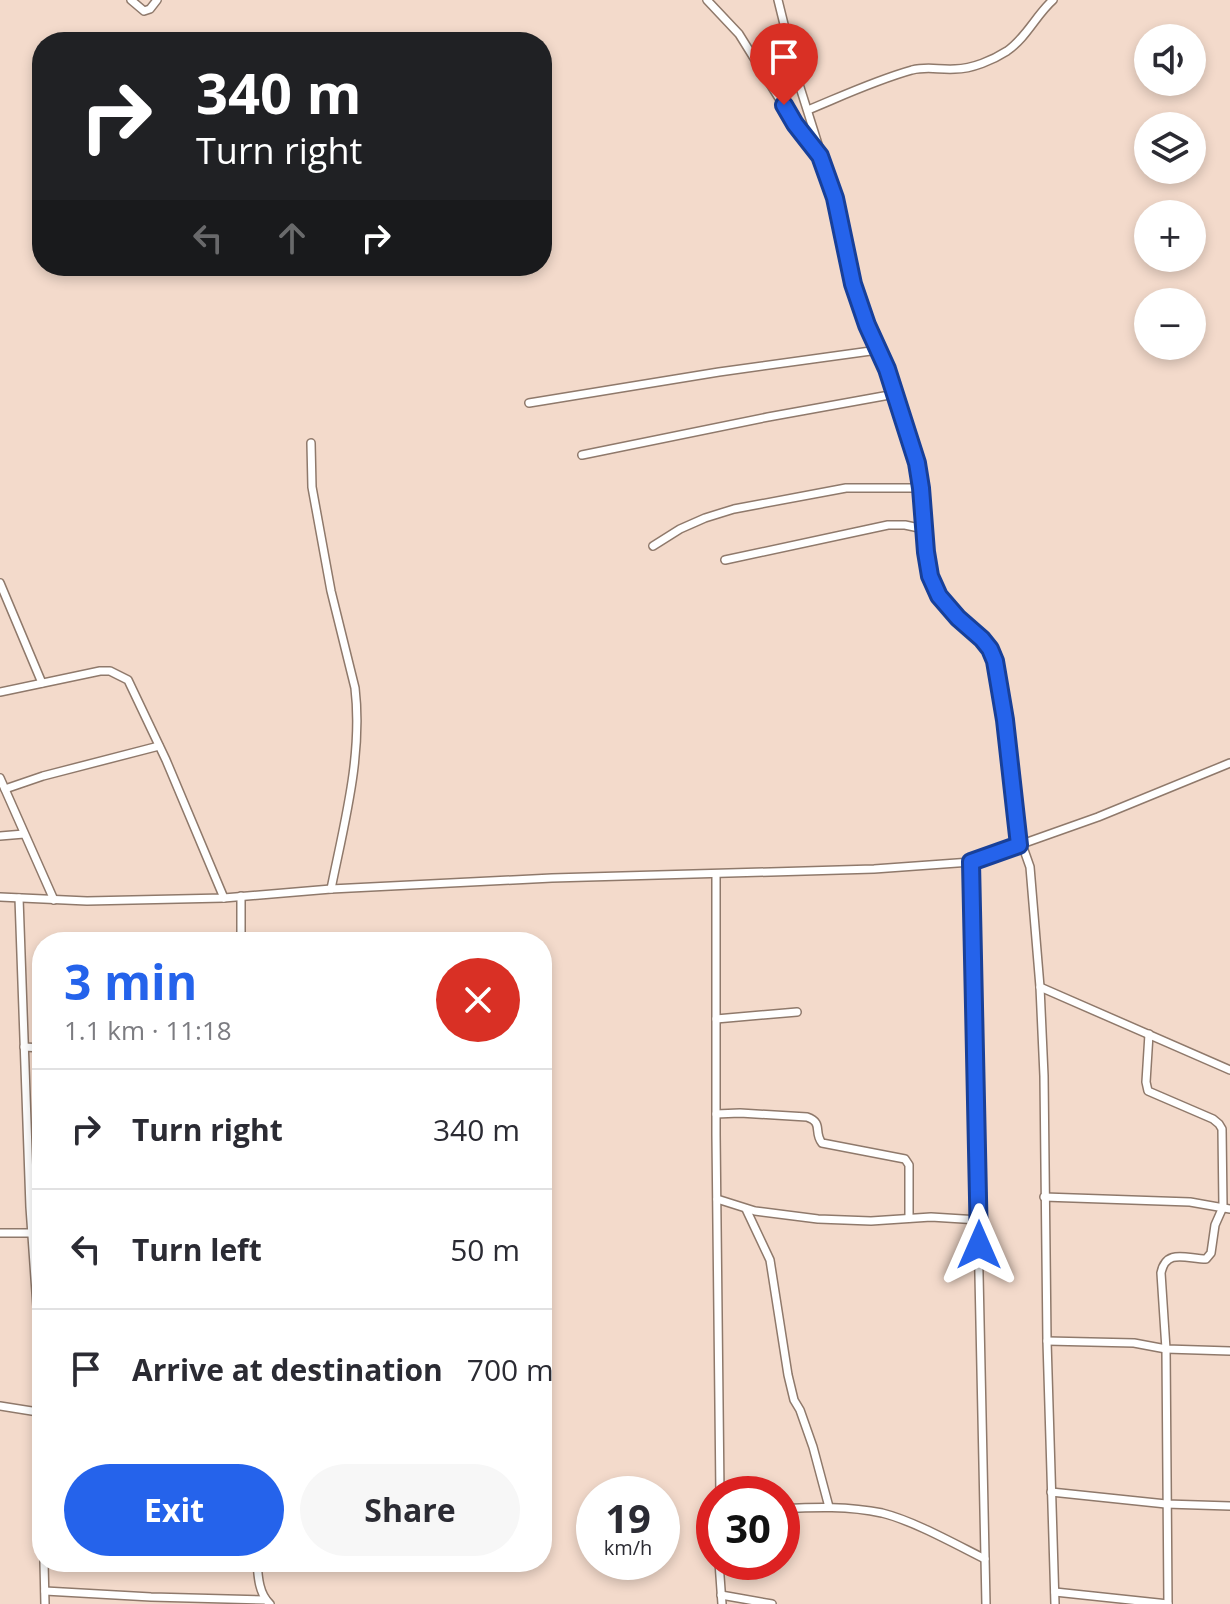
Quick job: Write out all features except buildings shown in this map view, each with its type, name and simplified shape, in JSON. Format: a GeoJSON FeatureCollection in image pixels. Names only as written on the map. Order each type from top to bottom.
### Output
{"type":"FeatureCollection","features":[{"type":"Feature","properties":{"kind":"street"},"geometry":{"type":"LineString","coordinates":[[131,0],[144,11],[157,0]]}},
{"type":"Feature","properties":{"kind":"street"},"geometry":{"type":"LineString","coordinates":[[707,0],[739,34],[795,124],[820,156]]}},
{"type":"Feature","properties":{"kind":"street"},"geometry":{"type":"LineString","coordinates":[[778,0],[820,156],[835,198],[853,284],[887,369],[917,463],[930,576],[939,596],[982,639],[995,661],[1019,845],[1030,867],[1040,987],[1055,1604]]}},
{"type":"Feature","properties":{"kind":"street"},"geometry":{"type":"LineString","coordinates":[[808,110],[910,71],[927,67],[956,69],[986,61],[1008,50],[1053,0]]}},
{"type":"Feature","properties":{"kind":"street"},"geometry":{"type":"LineString","coordinates":[[529,403],[878,350]]}},
{"type":"Feature","properties":{"kind":"street"},"geometry":{"type":"LineString","coordinates":[[582,455],[895,394]]}},
{"type":"Feature","properties":{"kind":"street"},"geometry":{"type":"LineString","coordinates":[[311,443],[312,487],[356,703],[355,753],[331,889]]}},
{"type":"Feature","properties":{"kind":"street"},"geometry":{"type":"LineString","coordinates":[[653,546],[680,529],[734,509],[846,488],[921,488]]}},
{"type":"Feature","properties":{"kind":"street"},"geometry":{"type":"LineString","coordinates":[[725,560],[888,525],[924,529]]}},
{"type":"Feature","properties":{"kind":"street"},"geometry":{"type":"LineString","coordinates":[[0,583],[42,683]]}},
{"type":"Feature","properties":{"kind":"street"},"geometry":{"type":"LineString","coordinates":[[0,692],[100,671],[110,671],[128,680],[224,898]]}},
{"type":"Feature","properties":{"kind":"street"},"geometry":{"type":"LineString","coordinates":[[5,789],[159,746]]}},
{"type":"Feature","properties":{"kind":"street"},"geometry":{"type":"LineString","coordinates":[[0,897],[54,900],[224,898],[331,889],[552,878],[874,869],[971,862],[1098,817],[1230,763]]}},
{"type":"Feature","properties":{"kind":"street"},"geometry":{"type":"LineString","coordinates":[[0,778],[54,900]]}},
{"type":"Feature","properties":{"kind":"street"},"geometry":{"type":"LineString","coordinates":[[0,836],[24,834]]}},
{"type":"Feature","properties":{"kind":"street"},"geometry":{"type":"LineString","coordinates":[[971,862],[986,1604]]}},
{"type":"Feature","properties":{"kind":"street"},"geometry":{"type":"LineString","coordinates":[[716,875],[720,1476]]}},
{"type":"Feature","properties":{"kind":"street"},"geometry":{"type":"LineString","coordinates":[[241,896],[241,932]]}},
{"type":"Feature","properties":{"kind":"street"},"geometry":{"type":"LineString","coordinates":[[0,1233],[32,1233],[19,898]]}},
{"type":"Feature","properties":{"kind":"street"},"geometry":{"type":"LineString","coordinates":[[1040,987],[1230,1070]]}},
{"type":"Feature","properties":{"kind":"street"},"geometry":{"type":"LineString","coordinates":[[716,1019],[797,1012]]}},
{"type":"Feature","properties":{"kind":"street"},"geometry":{"type":"LineString","coordinates":[[1055,1592],[1168,1604],[1166,1349],[1162,1267],[1171,1257],[1210,1257],[1215,1225],[1226,1208],[1221,1125],[1148,1091],[1149,1034]]}},
{"type":"Feature","properties":{"kind":"street"},"geometry":{"type":"LineString","coordinates":[[24,1047],[32,1047]]}},
{"type":"Feature","properties":{"kind":"street"},"geometry":{"type":"LineString","coordinates":[[716,1114],[807,1117],[816,1121],[820,1141],[825,1144],[905,1159],[910,1170],[909,1218]]}},
{"type":"Feature","properties":{"kind":"street"},"geometry":{"type":"LineString","coordinates":[[1044,1197],[1190,1202],[1226,1208]]}},
{"type":"Feature","properties":{"kind":"street"},"geometry":{"type":"LineString","coordinates":[[717,1199],[771,1214],[852,1221],[931,1217],[979,1220]]}},
{"type":"Feature","properties":{"kind":"street"},"geometry":{"type":"LineString","coordinates":[[746,1209],[770,1260],[788,1375],[794,1400],[813,1447],[829,1507]]}},
{"type":"Feature","properties":{"kind":"street"},"geometry":{"type":"LineString","coordinates":[[1047,1341],[1134,1343],[1166,1349],[1230,1351]]}},
{"type":"Feature","properties":{"kind":"street"},"geometry":{"type":"LineString","coordinates":[[0,1406],[32,1411]]}},
{"type":"Feature","properties":{"kind":"street"},"geometry":{"type":"LineString","coordinates":[[1051,1492],[1166,1504],[1230,1506]]}},
{"type":"Feature","properties":{"kind":"street"},"geometry":{"type":"LineString","coordinates":[[800,1508],[858,1509],[899,1518],[985,1559]]}},
{"type":"Feature","properties":{"kind":"street"},"geometry":{"type":"LineString","coordinates":[[44,1572],[45,1604]]}},
{"type":"Feature","properties":{"kind":"street"},"geometry":{"type":"LineString","coordinates":[[45,1591],[147,1600],[268,1602],[260,1586],[258,1572]]}},
{"type":"Feature","properties":{"kind":"street"},"geometry":{"type":"LineString","coordinates":[[720,1580],[722,1600],[772,1604]]}},
{"type":"Feature","properties":{"kind":"route"},"geometry":{"type":"LineString","coordinates":[[784,105],[820,156],[835,198],[853,284],[887,369],[917,463],[930,576],[939,596],[990,649],[999,680],[1019,845],[971,862],[979,1245]]}}]}
